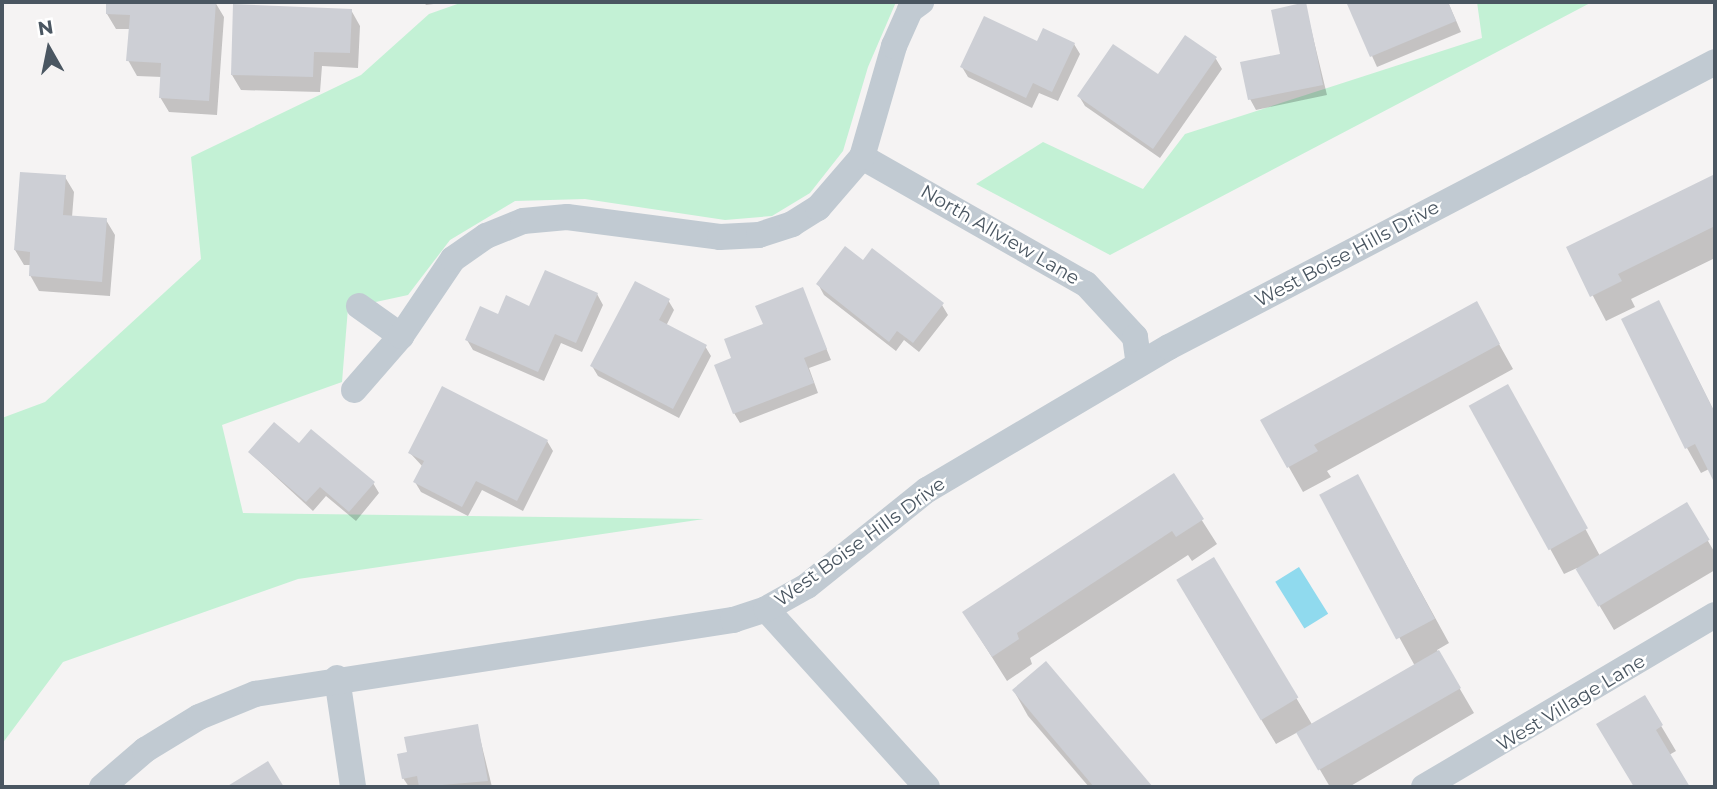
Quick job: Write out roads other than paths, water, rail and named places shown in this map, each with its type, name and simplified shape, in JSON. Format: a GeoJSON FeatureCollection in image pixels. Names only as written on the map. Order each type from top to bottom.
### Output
{"type":"FeatureCollection","features":[{"type":"Feature","properties":{"kind":"street"},"geometry":{"type":"LineString","coordinates":[[354,390],[401,336],[453,259],[486,236],[523,220],[567,217],[720,237],[759,235],[792,224],[818,208],[862,157],[894,46],[910,10],[920,2]]}},
{"type":"Feature","properties":{"kind":"street","name":"West Boise Hills Drive"},"geometry":{"type":"LineString","coordinates":[[102,787],[145,750],[199,717],[255,694],[337,678],[733,620],[766,609],[807,586],[927,490],[1139,364],[1715,62]]}},
{"type":"Feature","properties":{"kind":"street","name":"North Allview Lane"},"geometry":{"type":"LineString","coordinates":[[862,157],[1086,284],[1136,337],[1139,364]]}},
{"type":"Feature","properties":{"kind":"street"},"geometry":{"type":"LineString","coordinates":[[359,306],[401,336]]}},
{"type":"Feature","properties":{"kind":"street"},"geometry":{"type":"LineString","coordinates":[[766,609],[927,787]]}},
{"type":"Feature","properties":{"kind":"street","name":"West Village Lane"},"geometry":{"type":"LineString","coordinates":[[1424,787],[1715,615]]}},
{"type":"Feature","properties":{"kind":"street"},"geometry":{"type":"LineString","coordinates":[[337,678],[353,787]]}},
{"type":"Feature","properties":{"kind":"water"},"geometry":{"type":"Polygon","coordinates":[[[1299,567],[1328,614],[1304,628],[1275,582],[1299,567]]]}}]}
